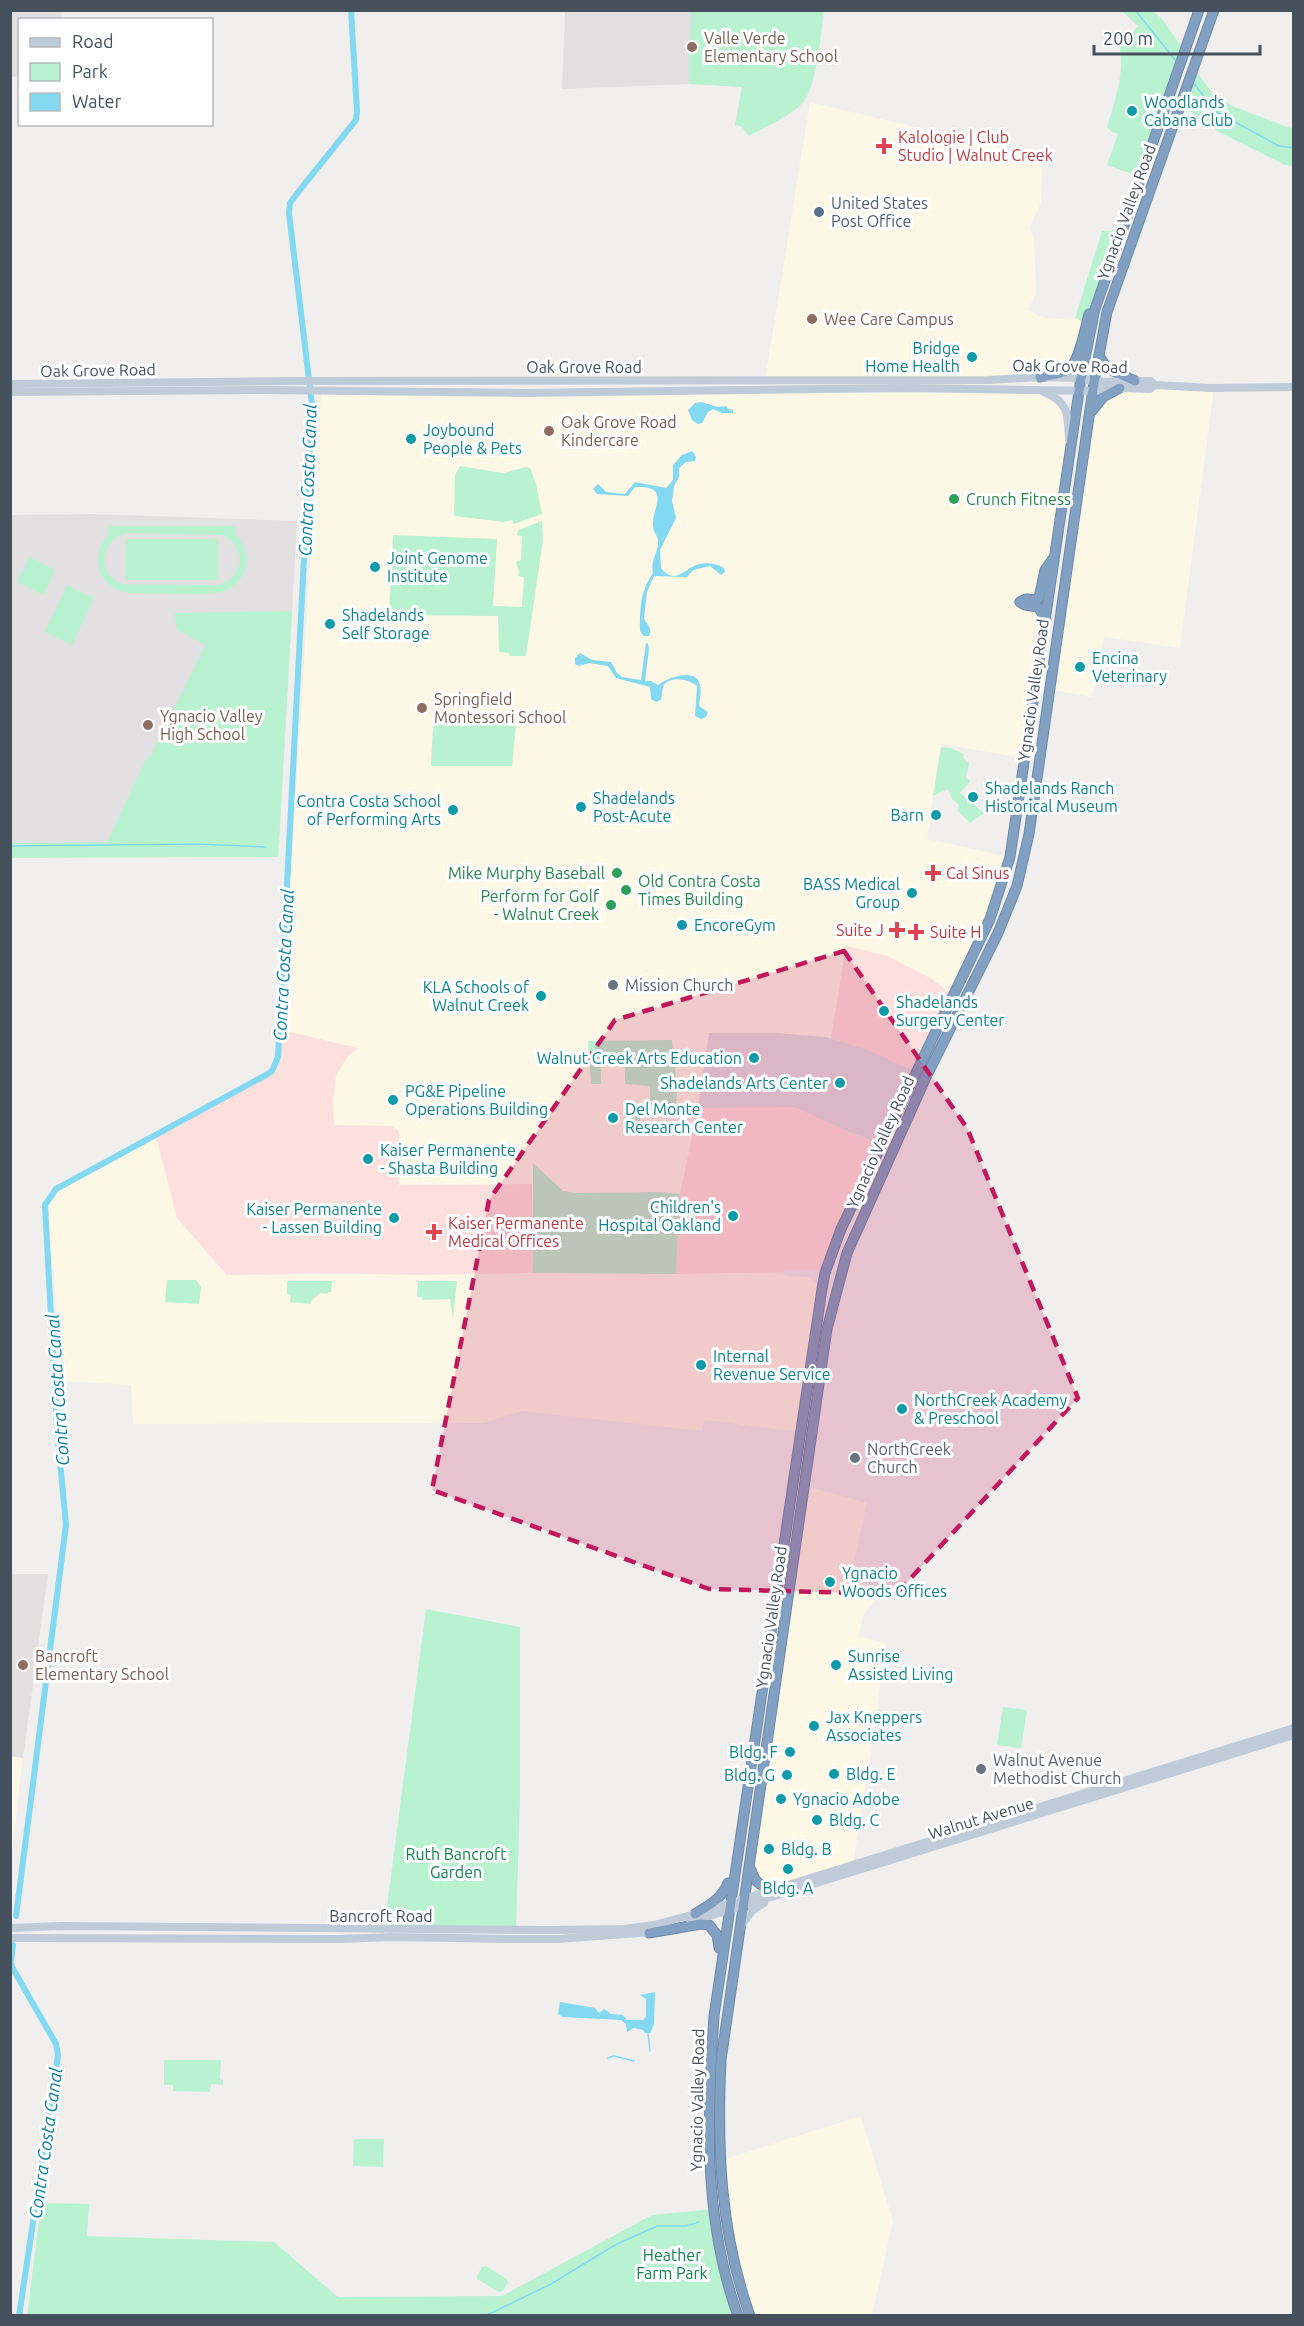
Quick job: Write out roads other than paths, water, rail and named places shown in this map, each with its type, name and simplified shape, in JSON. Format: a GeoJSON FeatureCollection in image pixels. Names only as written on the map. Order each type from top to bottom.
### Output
{"type":"FeatureCollection","features":[{"type":"Feature","properties":{"kind":"highway","name":"Ygnacio Valley Road"},"geometry":{"type":"LineString","coordinates":[[738,2316],[731,2296],[718,2235],[709,2145],[709,2091],[718,1980],[825,1273],[841,1229],[990,919],[1001,888],[1010,857],[1070,452],[1095,309],[1198,10]]}},
{"type":"Feature","properties":{"kind":"highway","name":"Ygnacio Valley Road"},"geometry":{"type":"LineString","coordinates":[[750,2316],[728,2232],[719,2161],[719,2114],[724,2035],[746,1902],[832,1304],[847,1253],[873,1193],[927,1075],[974,984],[1017,886],[1029,834],[1089,415],[1107,312],[1214,10]]}},
{"type":"Feature","properties":{"kind":"highway"},"geometry":{"type":"LineString","coordinates":[[1040,377],[1069,369],[1076,360],[1092,304],[1100,294]]}},
{"type":"Feature","properties":{"kind":"highway"},"geometry":{"type":"LineString","coordinates":[[1099,356],[1105,367],[1134,381]]}},
{"type":"Feature","properties":{"kind":"highway"},"geometry":{"type":"LineString","coordinates":[[1089,415],[1103,397],[1120,388]]}},
{"type":"Feature","properties":{"kind":"highway"},"geometry":{"type":"LineString","coordinates":[[1046,619],[1038,608],[1020,602],[1040,598],[1045,570],[1055,557]]}},
{"type":"Feature","properties":{"kind":"highway"},"geometry":{"type":"LineString","coordinates":[[695,1914],[725,1893],[737,1852]]}},
{"type":"Feature","properties":{"kind":"highway"},"geometry":{"type":"LineString","coordinates":[[751,1868],[753,1878],[771,1894]]}},
{"type":"Feature","properties":{"kind":"highway"},"geometry":{"type":"LineString","coordinates":[[649,1932],[692,1925],[709,1925],[715,1931],[719,1941],[718,1980]]}},
{"type":"Feature","properties":{"kind":"highway"},"geometry":{"type":"LineString","coordinates":[[718,2235],[723,2241],[728,2265],[736,2266]]}},
{"type":"Feature","properties":{"kind":"main road","name":"Oak Grove Road"},"geometry":{"type":"LineString","coordinates":[[10,384],[302,381],[988,380],[1040,377],[1082,378],[1094,386],[1120,388],[1150,389],[1155,385]]}},
{"type":"Feature","properties":{"kind":"main road"},"geometry":{"type":"LineString","coordinates":[[325,391],[327,387],[350,387],[356,381]]}},
{"type":"Feature","properties":{"kind":"main road","name":"Oak Grove Road"},"geometry":{"type":"LineString","coordinates":[[10,392],[522,393],[906,388],[1080,390],[1134,381],[1151,381],[1155,385],[1211,388],[1293,387]]}},
{"type":"Feature","properties":{"kind":"main road"},"geometry":{"type":"LineString","coordinates":[[1036,390],[1052,395],[1066,408],[1070,452]]}},
{"type":"Feature","properties":{"kind":"main road","name":"Walnut Avenue"},"geometry":{"type":"LineString","coordinates":[[746,1902],[1293,1728]]}},
{"type":"Feature","properties":{"kind":"main road","name":"Walnut Avenue"},"geometry":{"type":"LineString","coordinates":[[771,1894],[1293,1735]]}},
{"type":"Feature","properties":{"kind":"main road"},"geometry":{"type":"LineString","coordinates":[[742,1924],[752,1911],[771,1894]]}},
{"type":"Feature","properties":{"kind":"main road","name":"Bancroft Road"},"geometry":{"type":"LineString","coordinates":[[10,1938],[557,1939],[649,1932],[746,1902]]}},
{"type":"Feature","properties":{"kind":"main road","name":"Bancroft Road"},"geometry":{"type":"LineString","coordinates":[[10,1928],[62,1926],[624,1929],[654,1925],[729,1907]]}},
{"type":"Feature","properties":{"kind":"main road"},"geometry":{"type":"LineString","coordinates":[[44,1937],[60,1932],[62,1926]]}},
{"type":"Feature","properties":{"kind":"water"},"geometry":{"type":"Polygon","coordinates":[[[701,402],[718,407],[726,406],[733,410],[733,413],[722,413],[713,409],[708,412],[702,423],[698,424],[692,420],[688,410],[695,403],[701,402]]]}},
{"type":"Feature","properties":{"kind":"water"},"geometry":{"type":"Polygon","coordinates":[[[692,451],[696,457],[695,461],[686,462],[679,468],[679,477],[674,486],[672,501],[676,518],[660,550],[661,568],[671,576],[676,576],[695,566],[709,563],[724,568],[725,572],[721,575],[710,566],[693,570],[687,577],[654,576],[647,592],[644,618],[650,628],[650,633],[649,636],[644,636],[640,631],[643,594],[653,573],[658,544],[653,526],[657,494],[647,487],[635,487],[628,496],[597,494],[593,489],[598,484],[606,492],[625,494],[635,482],[666,488],[673,480],[673,465],[682,455],[692,451]]]}},
{"type":"Feature","properties":{"kind":"water"},"geometry":{"type":"Polygon","coordinates":[[[646,643],[649,649],[645,681],[658,685],[680,676],[696,678],[700,688],[699,706],[708,712],[706,717],[701,719],[695,716],[697,686],[690,682],[676,679],[667,682],[663,686],[661,700],[656,702],[651,699],[650,687],[616,678],[608,666],[589,663],[579,666],[575,664],[575,658],[580,653],[592,660],[611,662],[622,677],[641,680],[646,643]]]}},
{"type":"Feature","properties":{"kind":"water"},"geometry":{"type":"Polygon","coordinates":[[[655,1992],[654,2024],[650,2033],[634,2028],[627,2032],[626,2024],[621,2020],[563,2017],[558,2014],[560,2002],[595,2008],[599,2013],[604,2009],[611,2014],[623,2015],[627,2020],[643,2020],[646,2017],[646,1999],[640,1995],[655,1992]]]}},
{"type":"Feature","properties":{"kind":"waterway","name":"Contra Costa Canal"},"geometry":{"type":"LineString","coordinates":[[16,1916],[66,1525],[57,1429],[45,1205],[56,1189],[266,1075],[272,1071],[278,1057],[312,405],[289,213],[290,203],[356,120],[351,10]]}},
{"type":"Feature","properties":{"kind":"waterway"},"geometry":{"type":"LineString","coordinates":[[1135,10],[1176,61]]}},
{"type":"Feature","properties":{"kind":"waterway"},"geometry":{"type":"LineString","coordinates":[[1192,81],[1215,111],[1279,146],[1294,148]]}},
{"type":"Feature","properties":{"kind":"waterway"},"geometry":{"type":"LineString","coordinates":[[10,846],[197,844],[266,847]]}},
{"type":"Feature","properties":{"kind":"waterway","name":"Contra Costa Canal"},"geometry":{"type":"LineString","coordinates":[[13,1945],[12,1967],[56,2044],[58,2055],[19,2316]]}},
{"type":"Feature","properties":{"kind":"waterway"},"geometry":{"type":"LineString","coordinates":[[648,2033],[650,2051]]}},
{"type":"Feature","properties":{"kind":"waterway"},"geometry":{"type":"LineString","coordinates":[[608,2058],[614,2056],[634,2061]]}},
{"type":"Feature","properties":{"kind":"waterway"},"geometry":{"type":"LineString","coordinates":[[485,2316],[551,2284],[615,2245],[657,2226],[686,2226],[699,2222]]}},
{"type":"Feature","properties":{"kind":"place","name":"Valle Verde Elementary School"},"geometry":{"type":"Point","coordinates":[692,47]}},
{"type":"Feature","properties":{"kind":"place","name":"Woodlands Cabana Club"},"geometry":{"type":"Point","coordinates":[1132,111]}},
{"type":"Feature","properties":{"kind":"place","name":"Kalologie | Club Studio | Walnut Creek"},"geometry":{"type":"Point","coordinates":[884,146]}},
{"type":"Feature","properties":{"kind":"place","name":"United States Post Office"},"geometry":{"type":"Point","coordinates":[819,212]}},
{"type":"Feature","properties":{"kind":"place","name":"Wee Care Campus"},"geometry":{"type":"Point","coordinates":[812,319]}},
{"type":"Feature","properties":{"kind":"place","name":"Bridge Home Health"},"geometry":{"type":"Point","coordinates":[972,357]}},
{"type":"Feature","properties":{"kind":"place","name":"Oak Grove Road Kindercare"},"geometry":{"type":"Point","coordinates":[549,431]}},
{"type":"Feature","properties":{"kind":"place","name":"Joybound People & Pets"},"geometry":{"type":"Point","coordinates":[411,439]}},
{"type":"Feature","properties":{"kind":"place","name":"Crunch Fitness"},"geometry":{"type":"Point","coordinates":[954,499]}},
{"type":"Feature","properties":{"kind":"place","name":"Joint Genome Institute"},"geometry":{"type":"Point","coordinates":[375,567]}},
{"type":"Feature","properties":{"kind":"place","name":"Shadelands Self Storage"},"geometry":{"type":"Point","coordinates":[330,624]}},
{"type":"Feature","properties":{"kind":"place","name":"Encina Veterinary"},"geometry":{"type":"Point","coordinates":[1080,667]}},
{"type":"Feature","properties":{"kind":"place","name":"Springfield Montessori School"},"geometry":{"type":"Point","coordinates":[422,708]}},
{"type":"Feature","properties":{"kind":"place","name":"Ygnacio Valley High School"},"geometry":{"type":"Point","coordinates":[148,725]}},
{"type":"Feature","properties":{"kind":"place","name":"Shadelands Ranch Historical Museum"},"geometry":{"type":"Point","coordinates":[973,797]}},
{"type":"Feature","properties":{"kind":"place","name":"Shadelands Post-Acute"},"geometry":{"type":"Point","coordinates":[581,807]}},
{"type":"Feature","properties":{"kind":"place","name":"Contra Costa School of Performing Arts"},"geometry":{"type":"Point","coordinates":[453,810]}},
{"type":"Feature","properties":{"kind":"place","name":"Barn"},"geometry":{"type":"Point","coordinates":[936,815]}},
{"type":"Feature","properties":{"kind":"place","name":"Mike Murphy Baseball"},"geometry":{"type":"Point","coordinates":[617,873]}},
{"type":"Feature","properties":{"kind":"place","name":"Cal Sinus"},"geometry":{"type":"Point","coordinates":[933,873]}},
{"type":"Feature","properties":{"kind":"place","name":"Old Contra Costa Times Building"},"geometry":{"type":"Point","coordinates":[626,890]}},
{"type":"Feature","properties":{"kind":"place","name":"BASS Medical Group"},"geometry":{"type":"Point","coordinates":[912,893]}},
{"type":"Feature","properties":{"kind":"place","name":"Perform for Golf - Walnut Creek"},"geometry":{"type":"Point","coordinates":[611,905]}},
{"type":"Feature","properties":{"kind":"place","name":"EncoreGym"},"geometry":{"type":"Point","coordinates":[682,925]}},
{"type":"Feature","properties":{"kind":"place","name":"Suite J"},"geometry":{"type":"Point","coordinates":[897,930]}},
{"type":"Feature","properties":{"kind":"place","name":"Suite H"},"geometry":{"type":"Point","coordinates":[916,932]}},
{"type":"Feature","properties":{"kind":"place","name":"Mission Church"},"geometry":{"type":"Point","coordinates":[613,985]}},
{"type":"Feature","properties":{"kind":"place","name":"KLA Schools of Walnut Creek"},"geometry":{"type":"Point","coordinates":[541,996]}},
{"type":"Feature","properties":{"kind":"place","name":"Shadelands Surgery Center"},"geometry":{"type":"Point","coordinates":[884,1011]}},
{"type":"Feature","properties":{"kind":"place","name":"Walnut Creek Arts Education"},"geometry":{"type":"Point","coordinates":[754,1058]}},
{"type":"Feature","properties":{"kind":"place","name":"Shadelands Arts Center"},"geometry":{"type":"Point","coordinates":[840,1083]}},
{"type":"Feature","properties":{"kind":"place","name":"PG&E Pipeline Operations Building"},"geometry":{"type":"Point","coordinates":[393,1100]}},
{"type":"Feature","properties":{"kind":"place","name":"Del Monte Research Center"},"geometry":{"type":"Point","coordinates":[613,1118]}},
{"type":"Feature","properties":{"kind":"place","name":"Kaiser Permanente - Shasta Building"},"geometry":{"type":"Point","coordinates":[368,1159]}},
{"type":"Feature","properties":{"kind":"place","name":"Children's Hospital Oakland"},"geometry":{"type":"Point","coordinates":[733,1216]}},
{"type":"Feature","properties":{"kind":"place","name":"Kaiser Permanente - Lassen Building"},"geometry":{"type":"Point","coordinates":[394,1218]}},
{"type":"Feature","properties":{"kind":"place","name":"Kaiser Permanente Medical Offices"},"geometry":{"type":"Point","coordinates":[434,1232]}},
{"type":"Feature","properties":{"kind":"place","name":"Internal Revenue Service"},"geometry":{"type":"Point","coordinates":[701,1365]}},
{"type":"Feature","properties":{"kind":"place","name":"NorthCreek Academy & Preschool"},"geometry":{"type":"Point","coordinates":[902,1409]}},
{"type":"Feature","properties":{"kind":"place","name":"NorthCreek Church"},"geometry":{"type":"Point","coordinates":[855,1458]}},
{"type":"Feature","properties":{"kind":"place","name":"Ygnacio Woods Offices"},"geometry":{"type":"Point","coordinates":[830,1582]}},
{"type":"Feature","properties":{"kind":"place","name":"Bancroft Elementary School"},"geometry":{"type":"Point","coordinates":[23,1665]}},
{"type":"Feature","properties":{"kind":"place","name":"Sunrise Assisted Living"},"geometry":{"type":"Point","coordinates":[836,1665]}},
{"type":"Feature","properties":{"kind":"place","name":"Jax Kneppers Associates"},"geometry":{"type":"Point","coordinates":[814,1726]}},
{"type":"Feature","properties":{"kind":"place","name":"Bldg. F"},"geometry":{"type":"Point","coordinates":[790,1752]}},
{"type":"Feature","properties":{"kind":"place","name":"Walnut Avenue Methodist Church"},"geometry":{"type":"Point","coordinates":[981,1769]}},
{"type":"Feature","properties":{"kind":"place","name":"Bldg. E"},"geometry":{"type":"Point","coordinates":[834,1774]}},
{"type":"Feature","properties":{"kind":"place","name":"Bldg. G"},"geometry":{"type":"Point","coordinates":[787,1775]}},
{"type":"Feature","properties":{"kind":"place","name":"Ygnacio Adobe"},"geometry":{"type":"Point","coordinates":[781,1799]}},
{"type":"Feature","properties":{"kind":"place","name":"Bldg. C"},"geometry":{"type":"Point","coordinates":[817,1820]}},
{"type":"Feature","properties":{"kind":"place","name":"Bldg. B"},"geometry":{"type":"Point","coordinates":[769,1849]}},
{"type":"Feature","properties":{"kind":"place","name":"Bldg. A"},"geometry":{"type":"Point","coordinates":[788,1869]}},
{"type":"Feature","properties":{"kind":"park label","name":"Ruth Bancroft Garden"},"geometry":{"type":"Point","coordinates":[456,1863]}},
{"type":"Feature","properties":{"kind":"park label","name":"Heather Farm Park"},"geometry":{"type":"Point","coordinates":[672,2264]}}]}
